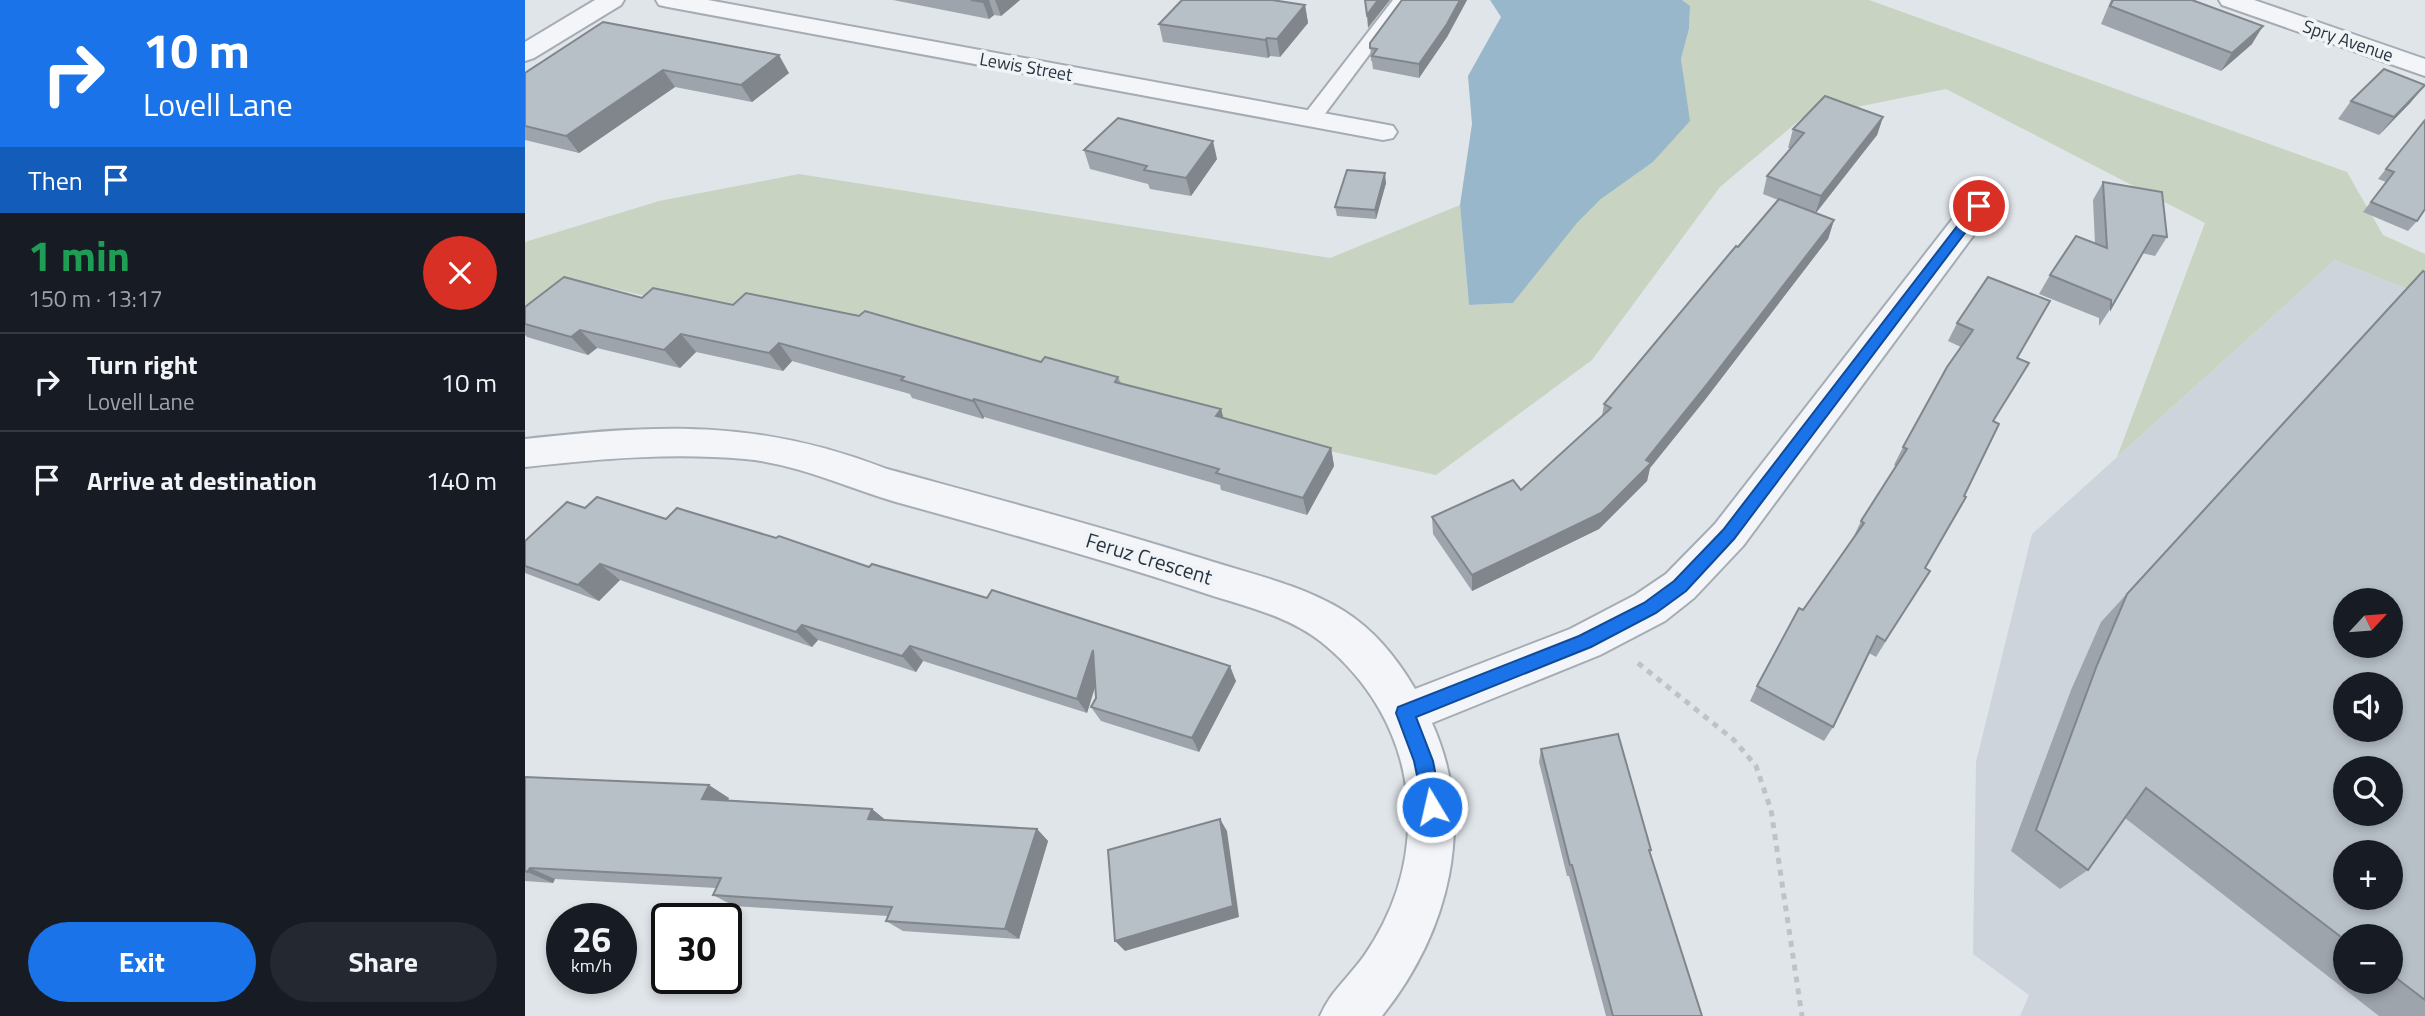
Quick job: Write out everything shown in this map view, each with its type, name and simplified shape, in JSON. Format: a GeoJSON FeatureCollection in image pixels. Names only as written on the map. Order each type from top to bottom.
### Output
{"type":"FeatureCollection","features":[{"type":"Feature","properties":{"kind":"street"},"geometry":{"type":"LineString","coordinates":[[525,54],[612,0]]}},
{"type":"Feature","properties":{"kind":"street","name":"Lewis Street"},"geometry":{"type":"LineString","coordinates":[[668,0],[1383,132]]}},
{"type":"Feature","properties":{"kind":"street","name":"Spry Avenue"},"geometry":{"type":"LineString","coordinates":[[2231,0],[2425,68]]}},
{"type":"Feature","properties":{"kind":"street"},"geometry":{"type":"LineString","coordinates":[[1405,713],[1602,634],[1650,608],[1680,586],[1706,561],[1979,206]]}},
{"type":"Feature","properties":{"kind":"street","name":"Feruz Crescent"},"geometry":{"type":"LineString","coordinates":[[525,453],[685,441],[751,444],[811,455],[879,482],[1145,556],[1290,604],[1312,614],[1350,640],[1381,674],[1405,713],[1429,783],[1432,832],[1424,884],[1398,948],[1373,985],[1346,1016]]}},
{"type":"Feature","properties":{"kind":"lane"},"geometry":{"type":"LineString","coordinates":[[1311,119],[1402,0]]}},
{"type":"Feature","properties":{"kind":"path"},"geometry":{"type":"LineString","coordinates":[[1602,634],[1734,740],[1756,766],[1771,810],[1802,1016]]}},
{"type":"Feature","properties":{"kind":"shaded area"},"geometry":{"type":"Polygon","coordinates":[[[2335,260],[2425,296],[2425,1016],[2020,1016],[2029,995],[1973,954],[1976,762],[2032,534],[2335,260]]]}},
{"type":"Feature","properties":{"kind":"green space"},"geometry":{"type":"Polygon","coordinates":[[[1682,0],[1869,0],[2347,172],[2383,235],[2425,254],[2425,296],[2335,260],[2117,457],[2205,223],[1946,89],[1802,118],[1720,187],[1592,360],[1436,475],[566,278],[525,317],[525,242],[659,201],[799,174],[1330,258],[1460,205],[1469,305],[1513,303],[1577,223],[1601,199],[1653,162],[1689,121],[1681,59],[1689,29],[1690,7],[1682,0]]]}},
{"type":"Feature","properties":{"kind":"water"},"geometry":{"type":"Polygon","coordinates":[[[1490,0],[1682,0],[1690,6],[1689,29],[1681,59],[1690,121],[1653,162],[1601,199],[1577,223],[1513,303],[1469,305],[1460,205],[1472,124],[1468,76],[1501,17],[1490,0]]]}},
{"type":"Feature","properties":{"kind":"building"},"geometry":{"type":"Polygon","coordinates":[[[1182,0],[1272,0],[1305,5],[1277,39],[1265,40],[1159,24],[1182,0]]]}},
{"type":"Feature","properties":{"kind":"building"},"geometry":{"type":"Polygon","coordinates":[[[1365,0],[1378,0],[1367,15],[1365,0]]]}},
{"type":"Feature","properties":{"kind":"building"},"geometry":{"type":"Polygon","coordinates":[[[1402,0],[1460,0],[1419,64],[1372,56],[1377,49],[1370,48],[1370,43],[1402,0]]]}},
{"type":"Feature","properties":{"kind":"building"},"geometry":{"type":"Polygon","coordinates":[[[2113,0],[2192,0],[2263,26],[2232,53],[2110,6],[2113,0]]]}},
{"type":"Feature","properties":{"kind":"building"},"geometry":{"type":"Polygon","coordinates":[[[603,22],[779,55],[741,85],[663,70],[566,136],[525,126],[525,73],[603,22]]]}},
{"type":"Feature","properties":{"kind":"building"},"geometry":{"type":"Polygon","coordinates":[[[2384,69],[2425,85],[2394,117],[2351,101],[2384,69]]]}},
{"type":"Feature","properties":{"kind":"building"},"geometry":{"type":"Polygon","coordinates":[[[1825,96],[1883,117],[1821,196],[1767,176],[1804,133],[1793,129],[1825,96]]]}},
{"type":"Feature","properties":{"kind":"building"},"geometry":{"type":"Polygon","coordinates":[[[1118,118],[1213,141],[1186,178],[1144,170],[1147,166],[1084,150],[1118,118]]]}},
{"type":"Feature","properties":{"kind":"building"},"geometry":{"type":"Polygon","coordinates":[[[2425,120],[2425,209],[2417,221],[2371,202],[2394,172],[2386,169],[2425,120]]]}},
{"type":"Feature","properties":{"kind":"building"},"geometry":{"type":"Polygon","coordinates":[[[1347,170],[1385,173],[1375,210],[1335,207],[1347,170]]]}},
{"type":"Feature","properties":{"kind":"building"},"geometry":{"type":"Polygon","coordinates":[[[2103,182],[2162,192],[2167,237],[2153,235],[2111,308],[2111,300],[2050,275],[2076,236],[2107,248],[2103,182]]]}},
{"type":"Feature","properties":{"kind":"building"},"geometry":{"type":"Polygon","coordinates":[[[1779,199],[1834,220],[1646,460],[1651,463],[1601,513],[1472,575],[1432,517],[1513,480],[1521,490],[1611,408],[1604,404],[1736,246],[1738,247],[1779,199]]]}},
{"type":"Feature","properties":{"kind":"building"},"geometry":{"type":"Polygon","coordinates":[[[2423,271],[2425,272],[2425,1000],[2403,983],[2403,924],[2333,924],[2333,931],[2146,788],[2088,870],[2036,830],[2097,665],[2127,594],[2423,271]]]}},
{"type":"Feature","properties":{"kind":"building"},"geometry":{"type":"Polygon","coordinates":[[[564,277],[642,298],[653,288],[733,305],[746,293],[859,316],[865,311],[1041,362],[1045,357],[1118,377],[1115,382],[1221,409],[1216,416],[1331,448],[1303,498],[1216,473],[1219,469],[974,399],[973,401],[901,380],[904,377],[779,343],[769,353],[681,334],[664,350],[580,330],[571,337],[525,324],[525,307],[564,277]]]}},
{"type":"Feature","properties":{"kind":"building"},"geometry":{"type":"Polygon","coordinates":[[[1988,277],[2050,301],[2017,358],[2029,363],[1993,421],[1999,424],[1964,496],[1966,497],[1925,568],[1930,571],[1885,641],[1877,636],[1833,727],[1757,686],[1799,608],[1803,610],[1864,523],[1861,521],[1907,449],[1903,447],[1947,367],[1973,330],[1957,323],[1988,277]]]}},
{"type":"Feature","properties":{"kind":"building"},"geometry":{"type":"Polygon","coordinates":[[[597,497],[666,519],[677,508],[776,538],[779,536],[869,567],[872,564],[987,598],[992,590],[1230,666],[1192,738],[1091,707],[1096,698],[1093,650],[1077,699],[910,646],[902,656],[802,625],[796,632],[600,564],[578,585],[525,566],[525,541],[567,502],[585,508],[597,497]]]}},
{"type":"Feature","properties":{"kind":"building"},"geometry":{"type":"Polygon","coordinates":[[[1618,734],[1649,850],[1702,1016],[1613,1016],[1570,865],[1541,749],[1618,734]]]}},
{"type":"Feature","properties":{"kind":"building"},"geometry":{"type":"Polygon","coordinates":[[[525,777],[709,785],[702,799],[872,809],[868,819],[1037,829],[1005,929],[886,921],[892,907],[713,895],[721,878],[530,868],[527,872],[525,777]]]}},
{"type":"Feature","properties":{"kind":"building"},"geometry":{"type":"Polygon","coordinates":[[[1220,819],[1233,906],[1115,941],[1108,850],[1220,819]]]}},
{"type":"Feature","properties":{"kind":"route"},"geometry":{"type":"LineString","coordinates":[[1432,807],[1424,761],[1405,713],[1585,642],[1650,608],[1680,586],[1728,535],[1979,206]]}}]}
